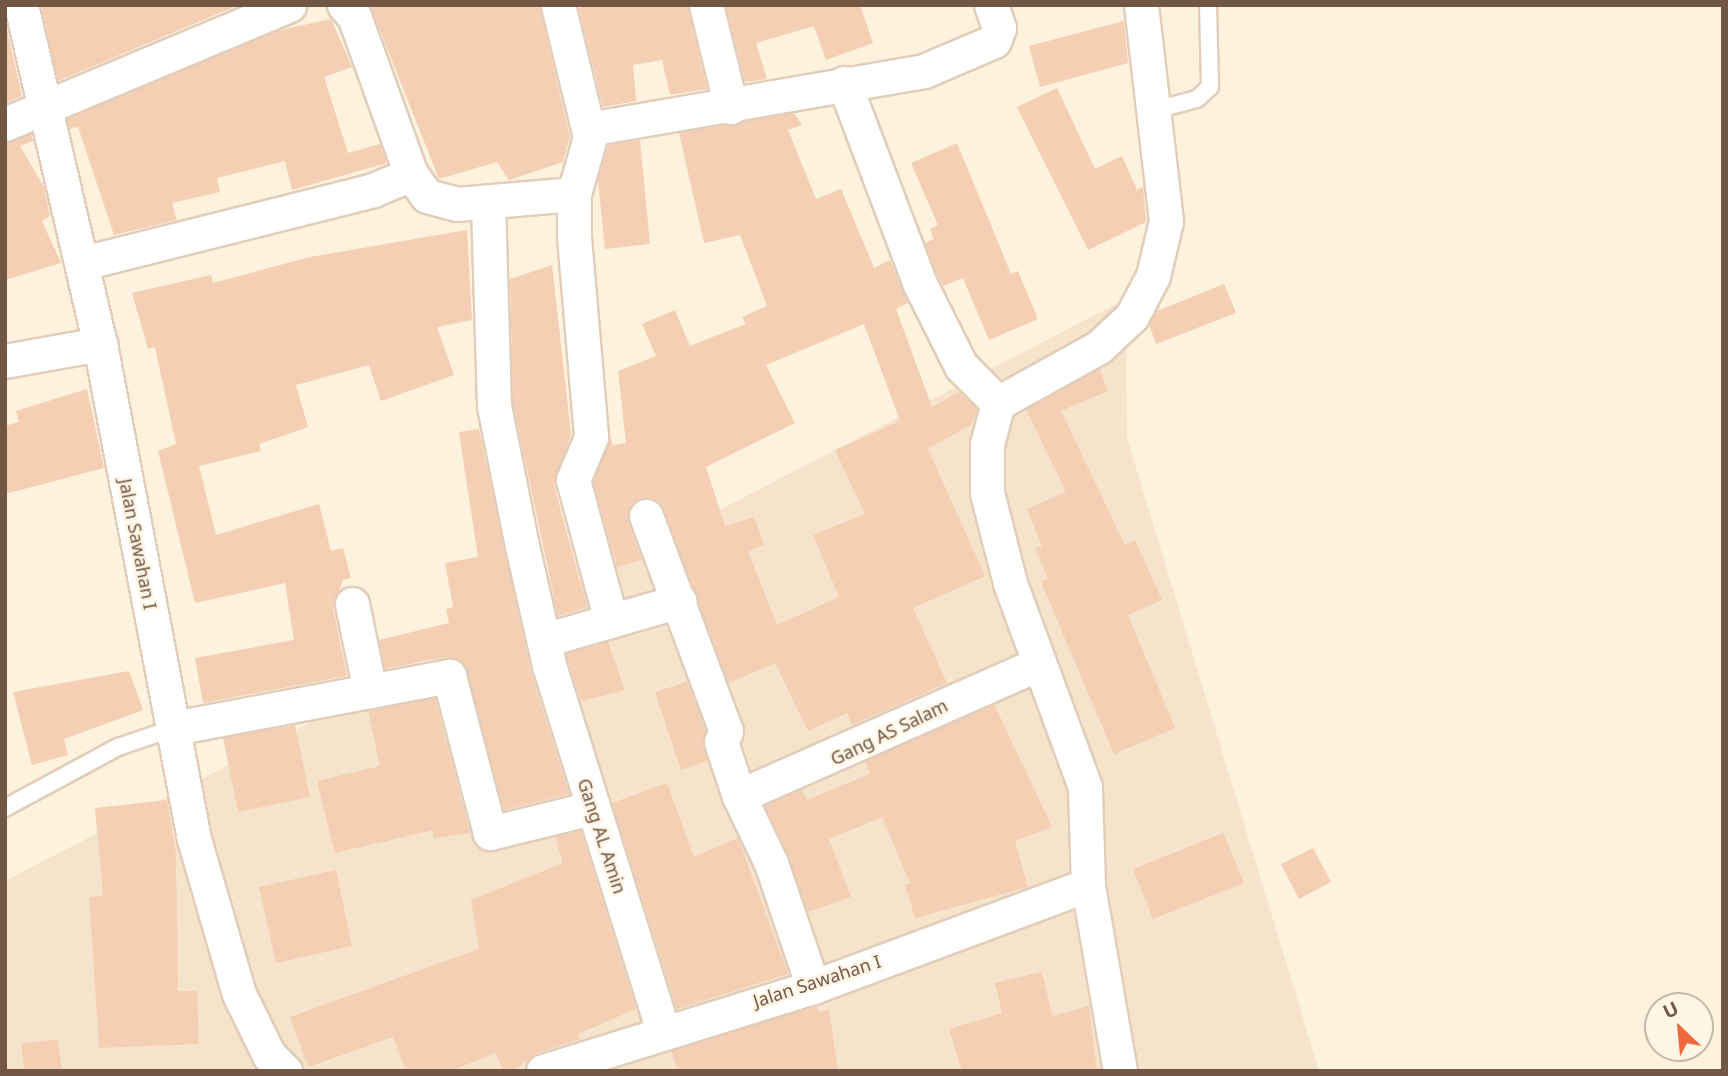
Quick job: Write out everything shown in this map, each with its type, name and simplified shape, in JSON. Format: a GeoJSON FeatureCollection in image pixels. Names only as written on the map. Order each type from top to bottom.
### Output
{"type":"FeatureCollection","features":[{"type":"Feature","properties":{"kind":"street","name":"Jalan Sawahan I"},"geometry":{"type":"LineString","coordinates":[[20,5],[83,263],[174,728],[220,936],[239,994],[269,1055],[285,1071]]}},
{"type":"Feature","properties":{"kind":"street"},"geometry":{"type":"LineString","coordinates":[[5,124],[289,5]]}},
{"type":"Feature","properties":{"kind":"street"},"geometry":{"type":"LineString","coordinates":[[344,5],[354,16],[411,174],[437,200],[488,203],[575,194]]}},
{"type":"Feature","properties":{"kind":"street"},"geometry":{"type":"LineString","coordinates":[[558,5],[589,129],[575,194],[591,437],[573,480],[611,621]]}},
{"type":"Feature","properties":{"kind":"street"},"geometry":{"type":"LineString","coordinates":[[706,5],[731,107]]}},
{"type":"Feature","properties":{"kind":"street"},"geometry":{"type":"LineString","coordinates":[[589,129],[731,107],[844,83],[924,71],[980,51],[999,28],[991,5]]}},
{"type":"Feature","properties":{"kind":"street"},"geometry":{"type":"LineString","coordinates":[[1120,1071],[1088,885],[1085,786],[1038,664],[987,493],[987,444],[998,402],[1099,346],[1132,316],[1153,276],[1166,221],[1141,5]]}},
{"type":"Feature","properties":{"kind":"street"},"geometry":{"type":"LineString","coordinates":[[844,83],[919,282],[961,366],[998,402]]}},
{"type":"Feature","properties":{"kind":"street"},"geometry":{"type":"LineString","coordinates":[[83,263],[373,190],[411,174]]}},
{"type":"Feature","properties":{"kind":"street","name":"Gang AL Amin"},"geometry":{"type":"LineString","coordinates":[[488,203],[494,407],[544,640],[592,808],[663,1030]]}},
{"type":"Feature","properties":{"kind":"street"},"geometry":{"type":"LineString","coordinates":[[5,361],[100,344]]}},
{"type":"Feature","properties":{"kind":"street"},"geometry":{"type":"LineString","coordinates":[[646,516],[726,731],[722,741],[739,796],[771,863],[813,987]]}},
{"type":"Feature","properties":{"kind":"street"},"geometry":{"type":"LineString","coordinates":[[544,640],[679,601]]}},
{"type":"Feature","properties":{"kind":"street"},"geometry":{"type":"LineString","coordinates":[[352,604],[370,691]]}},
{"type":"Feature","properties":{"kind":"street","name":"Gang AS Salam"},"geometry":{"type":"LineString","coordinates":[[739,796],[1038,664]]}},
{"type":"Feature","properties":{"kind":"street"},"geometry":{"type":"LineString","coordinates":[[174,728],[442,676],[452,680],[489,833],[499,835],[592,808]]}},
{"type":"Feature","properties":{"kind":"street","name":"Jalan Sawahan I"},"geometry":{"type":"LineString","coordinates":[[543,1071],[663,1030],[813,987],[1088,885]]}},
{"type":"Feature","properties":{"kind":"lane"},"geometry":{"type":"LineString","coordinates":[[1155,110],[1197,99],[1210,86],[1208,5]]}},
{"type":"Feature","properties":{"kind":"lane"},"geometry":{"type":"LineString","coordinates":[[5,808],[118,747],[174,728]]}},
{"type":"Feature","properties":{"kind":"shaded area"},"geometry":{"type":"Polygon","coordinates":[[[1126,299],[1127,438],[1319,1071],[5,1071],[5,881],[1126,299]]]}},
{"type":"Feature","properties":{"kind":"building"},"geometry":{"type":"Polygon","coordinates":[[[41,5],[239,5],[58,81],[41,5]]]}},
{"type":"Feature","properties":{"kind":"building"},"geometry":{"type":"Polygon","coordinates":[[[379,5],[539,5],[570,137],[563,162],[509,180],[497,162],[439,179],[371,8],[379,5]]]}},
{"type":"Feature","properties":{"kind":"building"},"geometry":{"type":"Polygon","coordinates":[[[589,5],[687,5],[707,89],[670,95],[662,60],[633,65],[636,101],[603,107],[579,8],[589,5]]]}},
{"type":"Feature","properties":{"kind":"building"},"geometry":{"type":"Polygon","coordinates":[[[726,5],[860,5],[873,43],[826,60],[814,26],[756,43],[767,79],[745,82],[726,5]]]}},
{"type":"Feature","properties":{"kind":"building"},"geometry":{"type":"Polygon","coordinates":[[[331,19],[352,67],[324,77],[348,153],[380,144],[387,163],[292,190],[285,161],[217,178],[220,192],[172,203],[177,220],[114,235],[78,127],[70,129],[67,119],[276,31],[331,19]]]}},
{"type":"Feature","properties":{"kind":"building"},"geometry":{"type":"Polygon","coordinates":[[[1124,21],[1128,63],[1040,87],[1029,46],[1124,21]]]}},
{"type":"Feature","properties":{"kind":"building"},"geometry":{"type":"Polygon","coordinates":[[[5,22],[22,96],[5,103],[5,22]]]}},
{"type":"Feature","properties":{"kind":"building"},"geometry":{"type":"Polygon","coordinates":[[[1057,88],[1095,169],[1122,156],[1137,190],[1143,187],[1146,222],[1088,250],[1017,107],[1057,88]]]}},
{"type":"Feature","properties":{"kind":"building"},"geometry":{"type":"Polygon","coordinates":[[[794,113],[802,125],[788,130],[816,199],[841,189],[874,268],[890,260],[908,303],[896,309],[932,407],[959,392],[977,409],[972,424],[928,449],[985,576],[913,608],[947,683],[852,725],[847,713],[808,731],[775,663],[729,683],[658,501],[640,498],[631,504],[628,522],[642,560],[617,567],[593,481],[610,436],[613,445],[626,443],[618,371],[656,356],[642,324],[675,310],[690,346],[746,324],[742,317],[767,306],[740,235],[704,243],[679,133],[794,113]],[[864,324],[766,365],[795,423],[706,467],[725,526],[754,517],[764,545],[748,551],[777,625],[839,597],[813,535],[865,514],[835,450],[900,421],[864,324]]]}},
{"type":"Feature","properties":{"kind":"building"},"geometry":{"type":"Polygon","coordinates":[[[31,134],[33,141],[20,146],[44,187],[50,216],[42,221],[61,263],[5,280],[5,143],[31,134]]]}},
{"type":"Feature","properties":{"kind":"building"},"geometry":{"type":"Polygon","coordinates":[[[640,140],[650,244],[605,249],[598,181],[608,145],[640,140]]]}},
{"type":"Feature","properties":{"kind":"building"},"geometry":{"type":"Polygon","coordinates":[[[957,143],[1011,274],[1018,271],[1038,319],[989,340],[963,278],[943,286],[937,274],[925,243],[934,239],[930,229],[938,225],[911,163],[957,143]]]}},
{"type":"Feature","properties":{"kind":"building"},"geometry":{"type":"Polygon","coordinates":[[[467,230],[472,320],[437,327],[454,375],[381,401],[369,365],[296,385],[308,427],[259,444],[261,451],[199,466],[216,535],[319,504],[331,551],[343,548],[351,578],[343,580],[333,607],[347,676],[203,703],[195,658],[294,640],[285,583],[195,603],[158,451],[176,444],[155,347],[148,349],[132,293],[211,275],[213,283],[310,257],[467,230]]]}},
{"type":"Feature","properties":{"kind":"building"},"geometry":{"type":"Polygon","coordinates":[[[552,265],[571,434],[554,485],[587,607],[558,616],[513,404],[510,279],[552,265]]]}},
{"type":"Feature","properties":{"kind":"building"},"geometry":{"type":"Polygon","coordinates":[[[1224,284],[1236,313],[1156,344],[1149,325],[1157,311],[1224,284]]]}},
{"type":"Feature","properties":{"kind":"building"},"geometry":{"type":"Polygon","coordinates":[[[1099,369],[1108,391],[1061,411],[1125,545],[1135,540],[1162,600],[1128,615],[1175,728],[1114,754],[1041,582],[1048,579],[1035,548],[1042,546],[1027,509],[1066,492],[1026,409],[1099,369]]]}},
{"type":"Feature","properties":{"kind":"building"},"geometry":{"type":"Polygon","coordinates":[[[87,389],[104,468],[5,494],[5,426],[19,422],[16,411],[87,389]]]}},
{"type":"Feature","properties":{"kind":"building"},"geometry":{"type":"Polygon","coordinates":[[[479,429],[530,669],[569,794],[504,810],[463,663],[446,657],[385,669],[379,640],[449,623],[446,609],[453,607],[445,563],[478,557],[459,432],[479,429]]]}},
{"type":"Feature","properties":{"kind":"building"},"geometry":{"type":"Polygon","coordinates":[[[608,642],[625,690],[581,701],[566,654],[608,642]]]}},
{"type":"Feature","properties":{"kind":"building"},"geometry":{"type":"Polygon","coordinates":[[[129,671],[143,710],[64,739],[68,755],[32,765],[13,692],[129,671]]]}},
{"type":"Feature","properties":{"kind":"building"},"geometry":{"type":"Polygon","coordinates":[[[687,682],[705,730],[707,761],[681,770],[655,692],[687,682]]]}},
{"type":"Feature","properties":{"kind":"building"},"geometry":{"type":"Polygon","coordinates":[[[435,698],[470,833],[434,838],[433,830],[335,853],[317,781],[380,766],[368,711],[435,698]]]}},
{"type":"Feature","properties":{"kind":"building"},"geometry":{"type":"Polygon","coordinates":[[[994,704],[1052,827],[1015,841],[1028,887],[915,918],[905,885],[910,883],[882,817],[829,839],[851,897],[808,912],[765,806],[801,789],[807,800],[870,774],[865,761],[994,704]]]}},
{"type":"Feature","properties":{"kind":"building"},"geometry":{"type":"Polygon","coordinates":[[[295,725],[310,797],[238,812],[223,738],[295,725]]]}},
{"type":"Feature","properties":{"kind":"building"},"geometry":{"type":"Polygon","coordinates":[[[667,783],[694,857],[738,838],[788,974],[677,1009],[612,803],[667,783]]]}},
{"type":"Feature","properties":{"kind":"building"},"geometry":{"type":"Polygon","coordinates":[[[167,800],[176,854],[178,991],[197,991],[199,1044],[99,1048],[89,897],[103,896],[95,808],[167,800]]]}},
{"type":"Feature","properties":{"kind":"building"},"geometry":{"type":"Polygon","coordinates":[[[581,831],[636,1009],[578,1034],[580,1039],[537,1053],[513,1071],[503,1071],[496,1053],[450,1071],[406,1071],[393,1037],[308,1067],[290,1017],[479,949],[471,900],[563,863],[555,837],[581,831]]]}},
{"type":"Feature","properties":{"kind":"building"},"geometry":{"type":"Polygon","coordinates":[[[1223,833],[1244,883],[1153,919],[1133,869],[1223,833]]]}},
{"type":"Feature","properties":{"kind":"building"},"geometry":{"type":"Polygon","coordinates":[[[1313,848],[1331,882],[1299,899],[1281,864],[1313,848]]]}},
{"type":"Feature","properties":{"kind":"building"},"geometry":{"type":"Polygon","coordinates":[[[336,870],[352,946],[276,963],[259,887],[336,870]]]}},
{"type":"Feature","properties":{"kind":"building"},"geometry":{"type":"Polygon","coordinates":[[[1042,972],[1052,1016],[1089,1006],[1097,1071],[962,1071],[949,1029],[1002,1013],[995,983],[1042,972]]]}},
{"type":"Feature","properties":{"kind":"building"},"geometry":{"type":"Polygon","coordinates":[[[816,1006],[819,1012],[829,1009],[838,1071],[678,1071],[671,1051],[816,1006]]]}},
{"type":"Feature","properties":{"kind":"building"},"geometry":{"type":"Polygon","coordinates":[[[58,1039],[62,1071],[25,1071],[21,1044],[58,1039]]]}}]}
